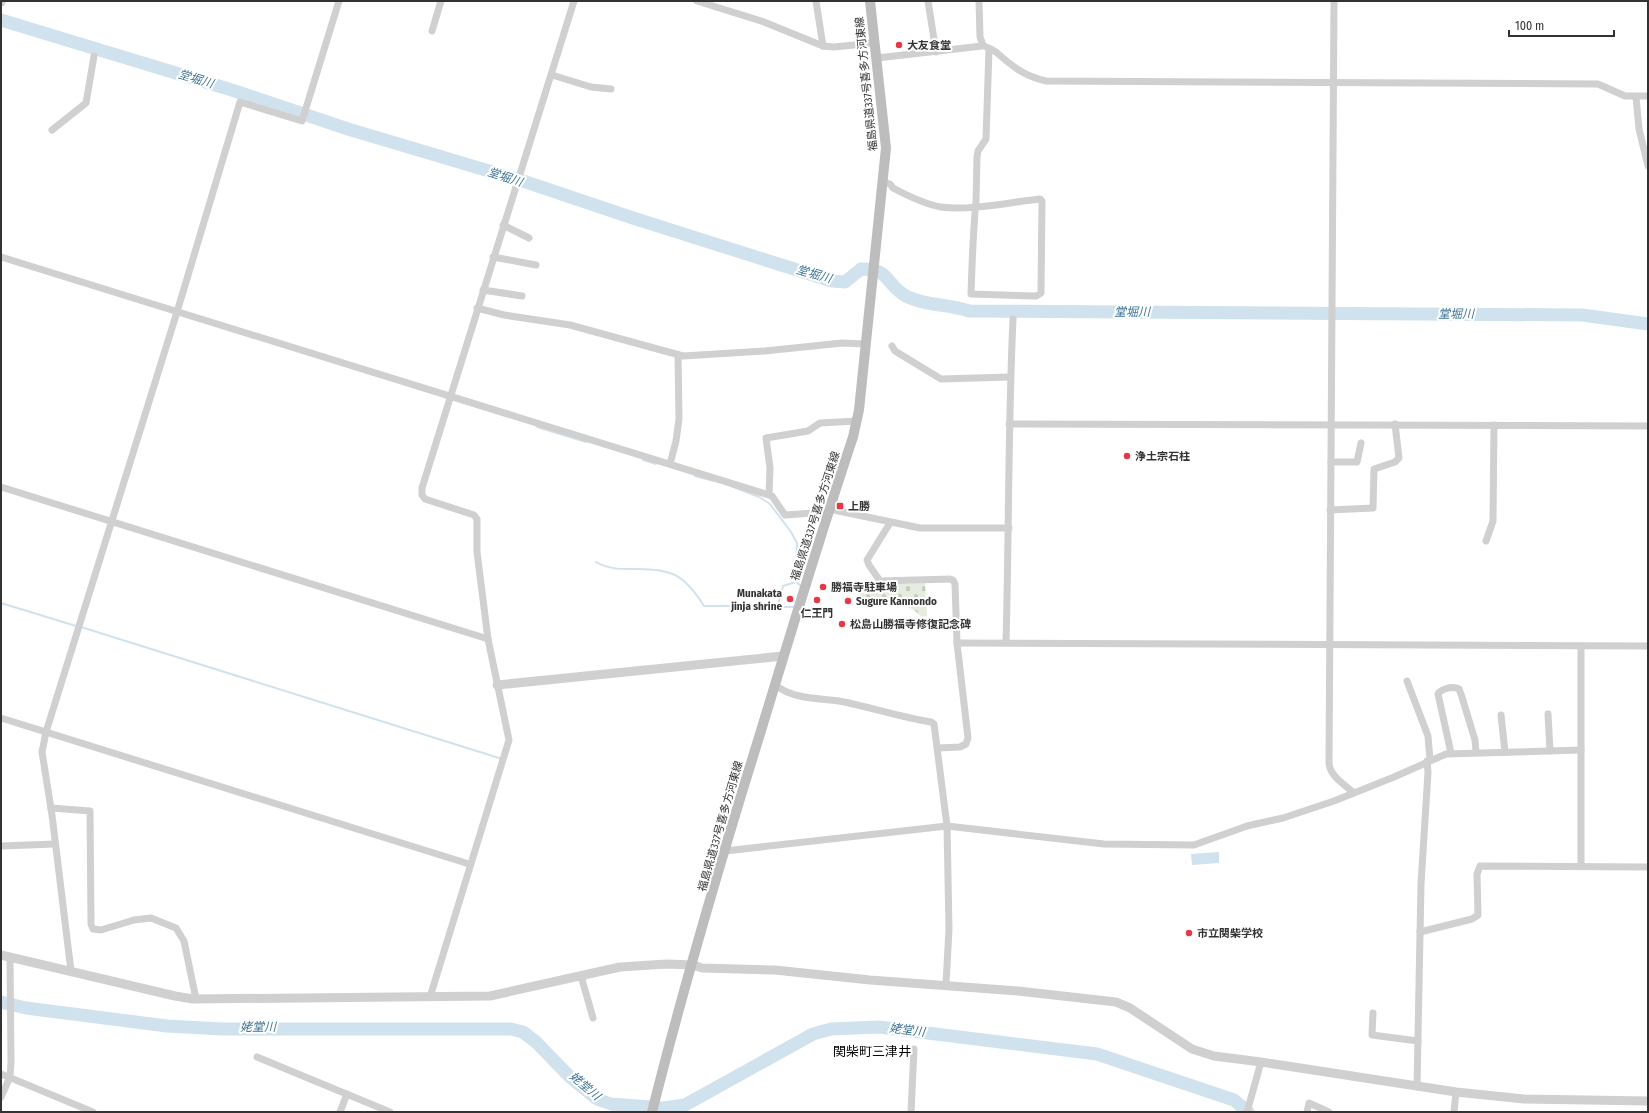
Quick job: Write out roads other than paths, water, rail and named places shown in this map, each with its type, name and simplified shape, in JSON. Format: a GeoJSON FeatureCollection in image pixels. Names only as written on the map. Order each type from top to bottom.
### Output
{"type":"FeatureCollection","features":[{"type":"Feature","properties":{"kind":"main road","name":"福島県道337号喜多方河東線"},"geometry":{"type":"LineString","coordinates":[[652,1112],[725,851],[783,656],[857,422],[867,344],[886,148],[870,1]]}},
{"type":"Feature","properties":{"kind":"street"},"geometry":{"type":"LineString","coordinates":[[71,971],[51,808],[42,752],[46,732],[177,312],[240,102],[302,121],[339,1]]}},
{"type":"Feature","properties":{"kind":"street"},"geometry":{"type":"LineString","coordinates":[[432,31],[441,1]]}},
{"type":"Feature","properties":{"kind":"street"},"geometry":{"type":"LineString","coordinates":[[430,997],[469,864],[509,740],[488,639],[477,552],[477,519],[474,515],[425,499],[422,494],[422,488],[574,1]]}},
{"type":"Feature","properties":{"kind":"street"},"geometry":{"type":"LineString","coordinates":[[697,1],[764,22],[823,46],[834,47],[874,43]]}},
{"type":"Feature","properties":{"kind":"street"},"geometry":{"type":"LineString","coordinates":[[816,1],[823,46]]}},
{"type":"Feature","properties":{"kind":"street"},"geometry":{"type":"LineString","coordinates":[[928,1],[936,52]]}},
{"type":"Feature","properties":{"kind":"street"},"geometry":{"type":"LineString","coordinates":[[883,182],[890,184],[893,188],[916,200],[947,208],[976,206],[1040,200],[1042,201],[1042,292],[1040,295],[972,294],[972,245],[976,206],[976,157],[986,139],[986,47],[980,36],[979,1]]}},
{"type":"Feature","properties":{"kind":"street"},"geometry":{"type":"LineString","coordinates":[[1334,1],[1332,424],[1328,644],[1329,767],[1333,774],[1354,793]]}},
{"type":"Feature","properties":{"kind":"street"},"geometry":{"type":"LineString","coordinates":[[877,58],[982,46],[995,51],[1004,60],[1022,73],[1046,81],[1598,84],[1625,96],[1648,96]]}},
{"type":"Feature","properties":{"kind":"street"},"geometry":{"type":"LineString","coordinates":[[52,130],[86,103],[94,56]]}},
{"type":"Feature","properties":{"kind":"street"},"geometry":{"type":"LineString","coordinates":[[552,75],[591,87],[611,89]]}},
{"type":"Feature","properties":{"kind":"street"},"geometry":{"type":"LineString","coordinates":[[1636,97],[1639,129],[1648,166]]}},
{"type":"Feature","properties":{"kind":"street"},"geometry":{"type":"LineString","coordinates":[[503,225],[529,238]]}},
{"type":"Feature","properties":{"kind":"street"},"geometry":{"type":"LineString","coordinates":[[1,257],[769,495],[772,496],[785,515],[829,511],[920,528],[1009,528]]}},
{"type":"Feature","properties":{"kind":"street"},"geometry":{"type":"LineString","coordinates":[[493,257],[536,265]]}},
{"type":"Feature","properties":{"kind":"street"},"geometry":{"type":"LineString","coordinates":[[483,290],[522,296]]}},
{"type":"Feature","properties":{"kind":"street"},"geometry":{"type":"LineString","coordinates":[[477,308],[504,316],[576,326],[678,355],[765,351],[842,343],[867,344]]}},
{"type":"Feature","properties":{"kind":"street"},"geometry":{"type":"LineString","coordinates":[[1006,642],[1009,528],[1010,377],[1013,319]]}},
{"type":"Feature","properties":{"kind":"street"},"geometry":{"type":"LineString","coordinates":[[892,346],[895,351],[941,379],[1010,377]]}},
{"type":"Feature","properties":{"kind":"street"},"geometry":{"type":"LineString","coordinates":[[670,464],[676,441],[679,419],[678,355]]}},
{"type":"Feature","properties":{"kind":"street"},"geometry":{"type":"LineString","coordinates":[[769,495],[770,468],[766,452],[766,438],[808,431],[820,423],[857,422]]}},
{"type":"Feature","properties":{"kind":"street"},"geometry":{"type":"LineString","coordinates":[[1009,424],[1395,424],[1648,426]]}},
{"type":"Feature","properties":{"kind":"street"},"geometry":{"type":"LineString","coordinates":[[1330,510],[1373,508],[1374,469],[1395,462],[1399,458],[1395,424]]}},
{"type":"Feature","properties":{"kind":"street"},"geometry":{"type":"LineString","coordinates":[[1486,541],[1493,521],[1494,425]]}},
{"type":"Feature","properties":{"kind":"street"},"geometry":{"type":"LineString","coordinates":[[1331,462],[1357,462],[1361,443]]}},
{"type":"Feature","properties":{"kind":"street"},"geometry":{"type":"LineString","coordinates":[[1,487],[488,639]]}},
{"type":"Feature","properties":{"kind":"street"},"geometry":{"type":"LineString","coordinates":[[890,522],[867,560],[869,566],[880,581],[953,580],[955,584],[957,643],[968,738],[966,744],[960,747],[938,748]]}},
{"type":"Feature","properties":{"kind":"street"},"geometry":{"type":"LineString","coordinates":[[957,643],[1006,642],[1648,646]]}},
{"type":"Feature","properties":{"kind":"street"},"geometry":{"type":"LineString","coordinates":[[1581,646],[1582,866]]}},
{"type":"Feature","properties":{"kind":"street"},"geometry":{"type":"LineString","coordinates":[[497,685],[783,656]]}},
{"type":"Feature","properties":{"kind":"street"},"geometry":{"type":"LineString","coordinates":[[1407,681],[1428,736],[1429,760],[1421,884],[1417,1086]]}},
{"type":"Feature","properties":{"kind":"street"},"geometry":{"type":"LineString","coordinates":[[775,685],[791,694],[818,700],[839,701],[931,722],[934,724],[936,730],[947,826],[949,929],[946,984]]}},
{"type":"Feature","properties":{"kind":"street"},"geometry":{"type":"LineString","coordinates":[[1451,753],[1438,694],[1441,690],[1454,687],[1459,689],[1461,694],[1475,740],[1476,752]]}},
{"type":"Feature","properties":{"kind":"street"},"geometry":{"type":"LineString","coordinates":[[1548,714],[1550,751]]}},
{"type":"Feature","properties":{"kind":"street"},"geometry":{"type":"LineString","coordinates":[[1501,715],[1505,752]]}},
{"type":"Feature","properties":{"kind":"street"},"geometry":{"type":"LineString","coordinates":[[1,718],[469,864]]}},
{"type":"Feature","properties":{"kind":"street"},"geometry":{"type":"LineString","coordinates":[[725,851],[947,826],[1104,844],[1194,845],[1251,825],[1295,814],[1354,793],[1394,777],[1429,760],[1451,753],[1581,750]]}},
{"type":"Feature","properties":{"kind":"street"},"geometry":{"type":"LineString","coordinates":[[51,808],[90,811],[92,927],[94,930],[101,930],[134,920],[151,918],[176,928],[184,941],[196,998]]}},
{"type":"Feature","properties":{"kind":"street"},"geometry":{"type":"LineString","coordinates":[[1,846],[55,844]]}},
{"type":"Feature","properties":{"kind":"street"},"geometry":{"type":"LineString","coordinates":[[1420,932],[1472,919],[1478,915],[1477,874],[1480,866],[1648,867]]}},
{"type":"Feature","properties":{"kind":"street"},"geometry":{"type":"LineString","coordinates":[[1,1097],[10,1077],[11,1014],[6,956],[175,996],[196,998],[430,997],[501,995],[635,965],[693,965],[702,968],[775,970],[870,980],[946,984],[1116,1002],[1130,1008],[1179,1041],[1199,1052],[1226,1058],[1456,1092],[1524,1100],[1648,1101]]}},
{"type":"Feature","properties":{"kind":"street"},"geometry":{"type":"LineString","coordinates":[[581,976],[593,1018]]}},
{"type":"Feature","properties":{"kind":"street"},"geometry":{"type":"LineString","coordinates":[[1373,1013],[1372,1035],[1418,1041]]}},
{"type":"Feature","properties":{"kind":"street"},"geometry":{"type":"LineString","coordinates":[[911,1112],[914,1049]]}},
{"type":"Feature","properties":{"kind":"street"},"geometry":{"type":"LineString","coordinates":[[257,1057],[390,1112]]}},
{"type":"Feature","properties":{"kind":"street"},"geometry":{"type":"LineString","coordinates":[[1247,1111],[1261,1062]]}},
{"type":"Feature","properties":{"kind":"street"},"geometry":{"type":"LineString","coordinates":[[1,1074],[93,1112]]}},
{"type":"Feature","properties":{"kind":"street"},"geometry":{"type":"LineString","coordinates":[[1454,1112],[1456,1092]]}},
{"type":"Feature","properties":{"kind":"street"},"geometry":{"type":"LineString","coordinates":[[340,1112],[347,1094]]}},
{"type":"Feature","properties":{"kind":"street"},"geometry":{"type":"LineString","coordinates":[[1306,1112],[1309,1103],[1329,1112]]}},
{"type":"Feature","properties":{"kind":"water"},"geometry":{"type":"Polygon","coordinates":[[[1219,852],[1219,863],[1192,865],[1191,854],[1219,852]]]}},
{"type":"Feature","properties":{"kind":"waterway","name":"堂堀川"},"geometry":{"type":"LineString","coordinates":[[1,20],[235,91],[348,129],[526,182],[633,218],[832,281],[845,282],[861,269],[878,272],[883,274],[894,287],[906,296],[921,302],[969,311],[1582,315],[1648,324]]}},
{"type":"Feature","properties":{"kind":"waterway"},"geometry":{"type":"LineString","coordinates":[[537,427],[586,442]]}},
{"type":"Feature","properties":{"kind":"waterway"},"geometry":{"type":"LineString","coordinates":[[643,460],[656,464]]}},
{"type":"Feature","properties":{"kind":"waterway"},"geometry":{"type":"LineString","coordinates":[[695,476],[714,481]]}},
{"type":"Feature","properties":{"kind":"waterway"},"geometry":{"type":"LineString","coordinates":[[731,486],[759,497],[770,504],[791,532],[797,543],[796,565],[800,577],[796,582],[783,586],[778,606],[796,607]]}},
{"type":"Feature","properties":{"kind":"waterway"},"geometry":{"type":"LineString","coordinates":[[596,562],[614,568],[657,570],[675,575],[690,587],[704,606],[778,606]]}},
{"type":"Feature","properties":{"kind":"waterway"},"geometry":{"type":"LineString","coordinates":[[796,582],[801,586]]}},
{"type":"Feature","properties":{"kind":"waterway"},"geometry":{"type":"LineString","coordinates":[[1,603],[76,626]]}},
{"type":"Feature","properties":{"kind":"waterway"},"geometry":{"type":"LineString","coordinates":[[81,627],[499,758]]}},
{"type":"Feature","properties":{"kind":"waterway","name":"姥堂川"},"geometry":{"type":"LineString","coordinates":[[1,1002],[26,1008],[167,1026],[222,1029],[511,1029],[523,1032],[536,1042],[570,1077],[597,1099],[611,1104],[663,1108],[685,1105],[813,1034],[831,1029],[879,1027],[1097,1054],[1234,1100],[1248,1112]]}},
{"type":"Feature","properties":{"kind":"place","name":"大友食堂"},"geometry":{"type":"Point","coordinates":[899,45]}},
{"type":"Feature","properties":{"kind":"place","name":"浄土宗石柱"},"geometry":{"type":"Point","coordinates":[1127,456]}},
{"type":"Feature","properties":{"kind":"place","name":"上勝"},"geometry":{"type":"Point","coordinates":[840,506]}},
{"type":"Feature","properties":{"kind":"place","name":"勝福寺駐車場"},"geometry":{"type":"Point","coordinates":[823,587]}},
{"type":"Feature","properties":{"kind":"place","name":"Munakata jinja shrine"},"geometry":{"type":"Point","coordinates":[790,599]}},
{"type":"Feature","properties":{"kind":"place","name":"仁王門"},"geometry":{"type":"Point","coordinates":[817,600]}},
{"type":"Feature","properties":{"kind":"place","name":"Sugure Kannondo"},"geometry":{"type":"Point","coordinates":[848,601]}},
{"type":"Feature","properties":{"kind":"place","name":"松島山勝福寺修復記念碑"},"geometry":{"type":"Point","coordinates":[842,624]}},
{"type":"Feature","properties":{"kind":"place","name":"市立関柴学校"},"geometry":{"type":"Point","coordinates":[1189,933]}},
{"type":"Feature","properties":{"kind":"district","name":"関柴町三津井"},"geometry":{"type":"Point","coordinates":[872,1051]}}]}
